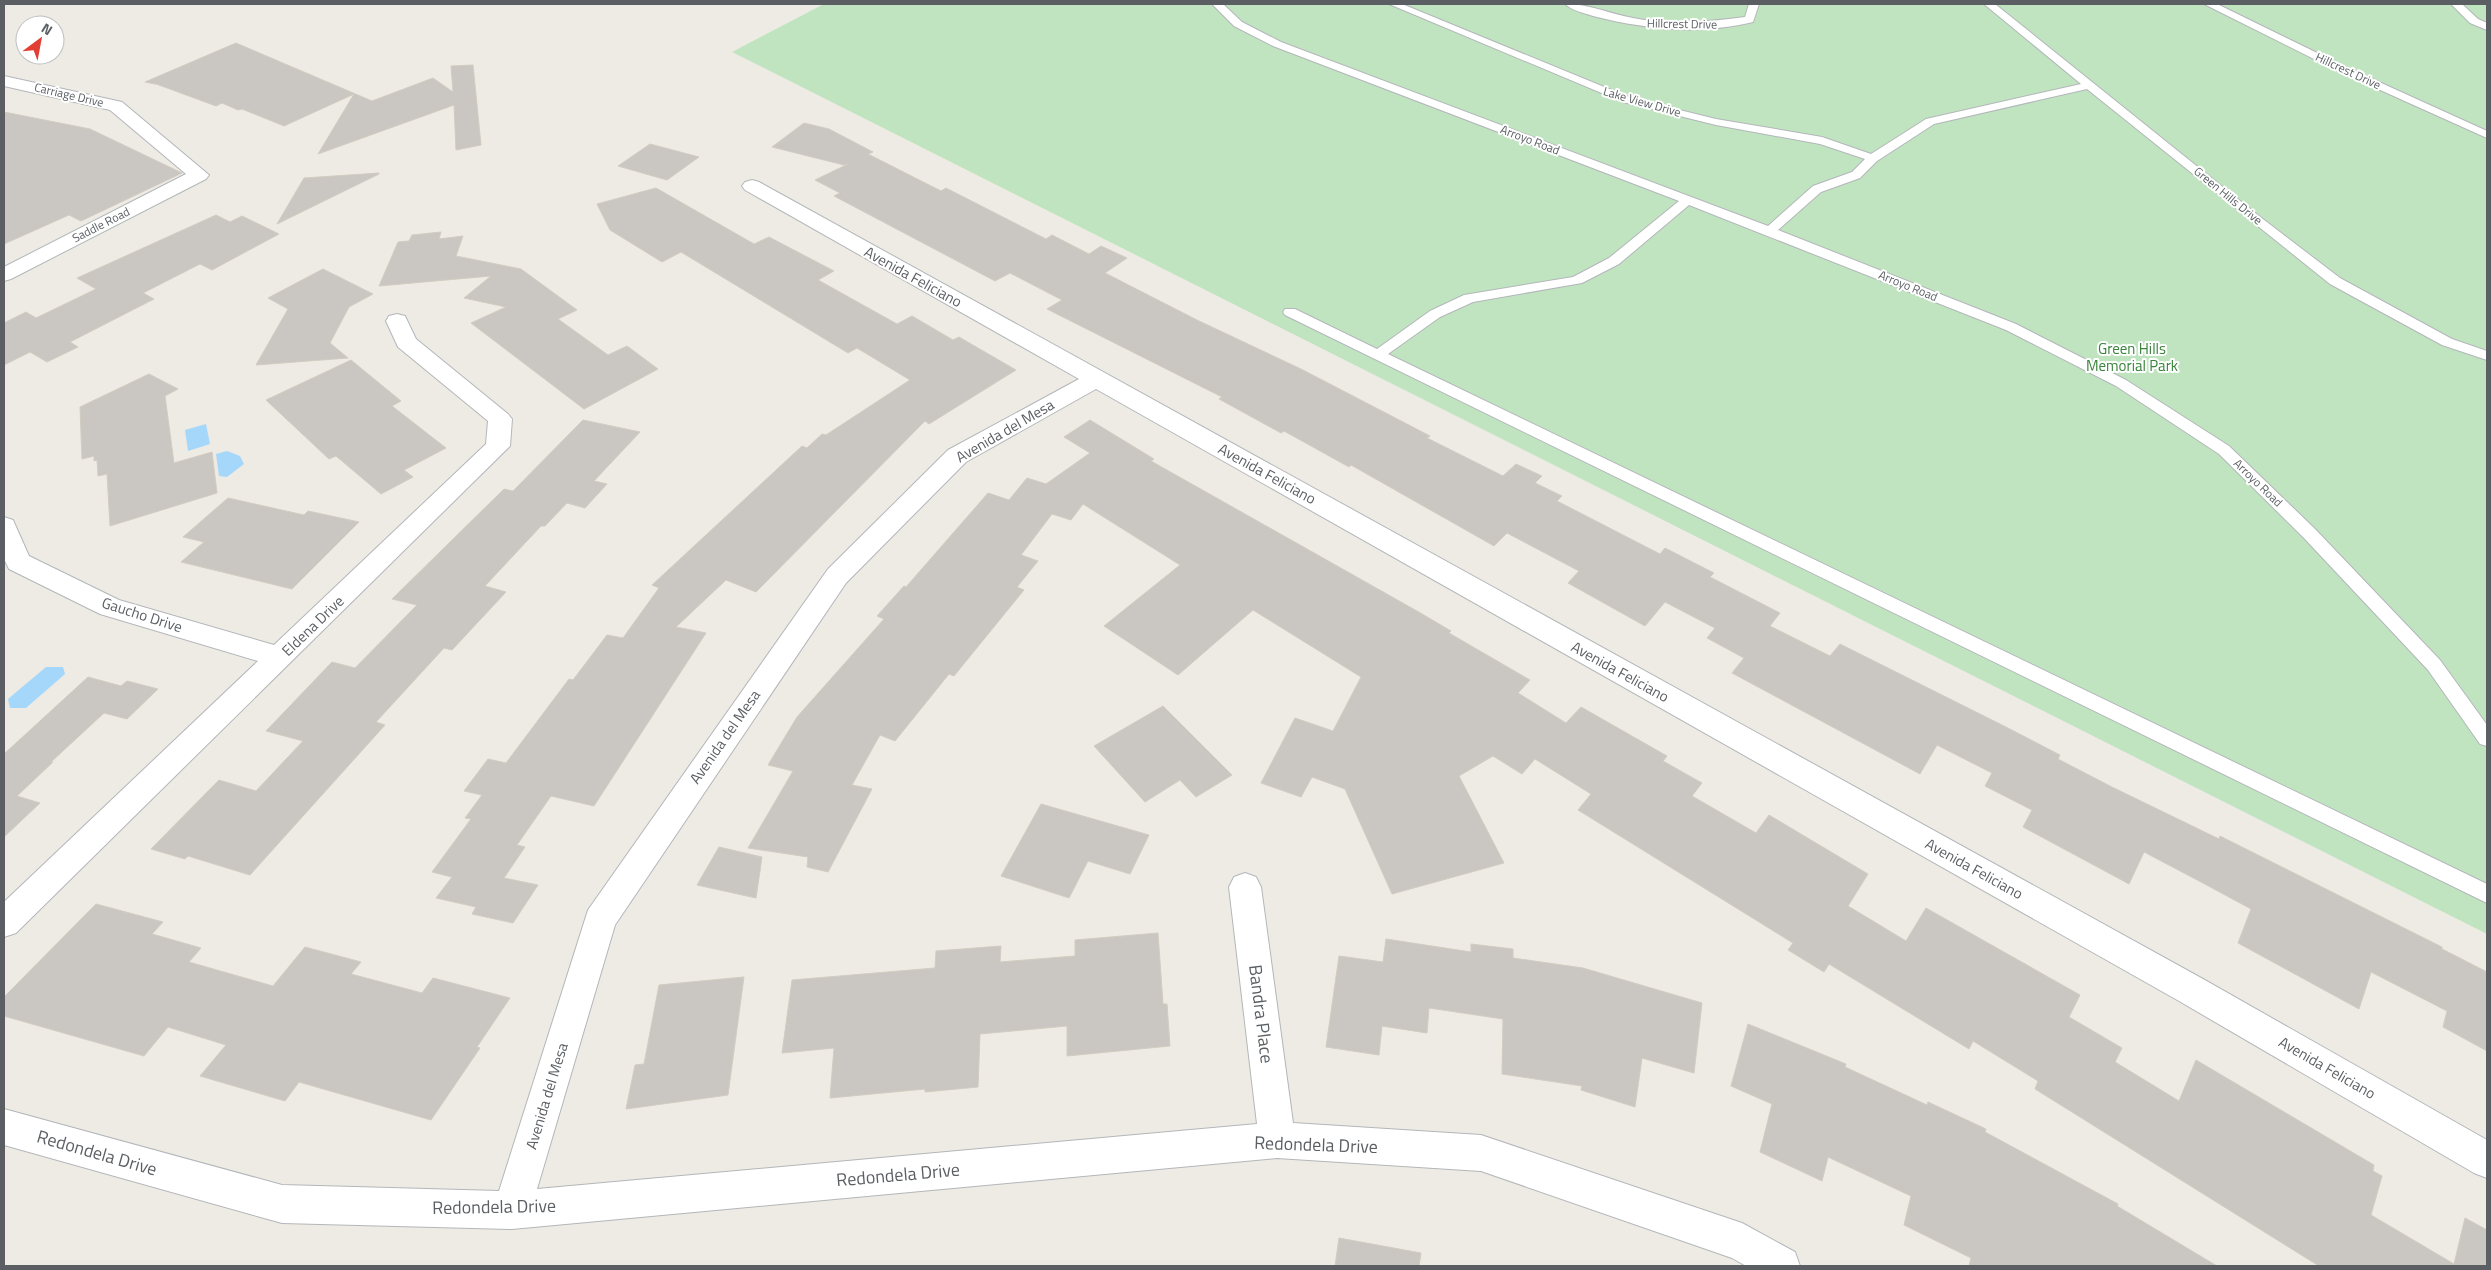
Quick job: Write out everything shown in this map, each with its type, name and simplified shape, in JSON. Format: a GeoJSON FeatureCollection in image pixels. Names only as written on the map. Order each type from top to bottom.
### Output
{"type":"FeatureCollection","features":[{"type":"Feature","properties":{"kind":"street","name":"Carriage Drive"},"geometry":{"type":"LineString","coordinates":[[4,81],[116,106],[199,175]]}},
{"type":"Feature","properties":{"kind":"street","name":"Saddle Road"},"geometry":{"type":"LineString","coordinates":[[4,275],[199,175]]}},
{"type":"Feature","properties":{"kind":"street","name":"Avenida Feliciano"},"geometry":{"type":"LineString","coordinates":[[752,186],[2182,986],[2487,1160]]}},
{"type":"Feature","properties":{"kind":"street","name":"Eldena Drive"},"geometry":{"type":"LineString","coordinates":[[4,924],[498,446],[500,419],[406,342],[397,321]]}},
{"type":"Feature","properties":{"kind":"street","name":"Avenida del Mesa"},"geometry":{"type":"LineString","coordinates":[[512,1210],[600,920],[836,576],[957,456],[1096,379]]}},
{"type":"Feature","properties":{"kind":"street","name":"Gaucho Drive"},"geometry":{"type":"LineString","coordinates":[[4,526],[18,562],[110,607],[280,657]]}},
{"type":"Feature","properties":{"kind":"street","name":"Bandra Place"},"geometry":{"type":"LineString","coordinates":[[1245,887],[1277,1140]]}},
{"type":"Feature","properties":{"kind":"street","name":"Redondela Drive"},"geometry":{"type":"LineString","coordinates":[[4,1127],[282,1204],[512,1210],[1277,1140],[1481,1153],[1742,1242],[1781,1266]]}},
{"type":"Feature","properties":{"kind":"lane","name":"Arroyo Road"},"geometry":{"type":"LineString","coordinates":[[1217,4],[1238,24],[1277,44],[1688,200],[2011,327],[2121,383],[2224,450],[2309,533],[2434,664],[2487,739]]}},
{"type":"Feature","properties":{"kind":"lane","name":"Lake View Drive"},"geometry":{"type":"LineString","coordinates":[[1394,4],[1627,100],[1716,122],[1822,141],[1873,158]]}},
{"type":"Feature","properties":{"kind":"lane","name":"Hillcrest Drive"},"geometry":{"type":"LineString","coordinates":[[1570,4],[1597,16],[1651,25],[1710,26],[1749,20],[1754,4]]}},
{"type":"Feature","properties":{"kind":"lane","name":"Green Hills Drive"},"geometry":{"type":"LineString","coordinates":[[1989,4],[2251,216],[2335,281],[2447,342],[2487,356]]}},
{"type":"Feature","properties":{"kind":"lane","name":"Hillcrest Drive"},"geometry":{"type":"LineString","coordinates":[[2209,4],[2342,69],[2487,135]]}},
{"type":"Feature","properties":{"kind":"lane"},"geometry":{"type":"LineString","coordinates":[[2456,4],[2474,21],[2487,27]]}},
{"type":"Feature","properties":{"kind":"lane"},"geometry":{"type":"LineString","coordinates":[[1770,232],[1817,189],[1856,175],[1873,158],[1930,121],[2090,85]]}},
{"type":"Feature","properties":{"kind":"lane"},"geometry":{"type":"LineString","coordinates":[[1377,355],[1435,314],[1469,298],[1577,280],[1614,261],[1688,200]]}},
{"type":"Feature","properties":{"kind":"lane"},"geometry":{"type":"LineString","coordinates":[[1290,312],[2487,894]]}},
{"type":"Feature","properties":{"kind":"green space","name":"Green Hills Memorial Park"},"geometry":{"type":"Polygon","coordinates":[[[824,4],[2487,4],[2487,934],[732,52],[824,4]]]}},
{"type":"Feature","properties":{"kind":"water"},"geometry":{"type":"Polygon","coordinates":[[[206,424],[210,444],[188,451],[185,430],[206,424]]]}},
{"type":"Feature","properties":{"kind":"water"},"geometry":{"type":"Polygon","coordinates":[[[227,451],[240,456],[244,464],[227,477],[219,476],[216,454],[227,451]]]}},
{"type":"Feature","properties":{"kind":"water"},"geometry":{"type":"Polygon","coordinates":[[[46,667],[63,667],[65,674],[26,708],[10,708],[8,699],[46,667]]]}},
{"type":"Feature","properties":{"kind":"building"},"geometry":{"type":"Polygon","coordinates":[[[236,43],[372,101],[433,78],[453,92],[451,66],[473,65],[481,145],[456,150],[454,105],[318,154],[354,94],[284,126],[242,109],[238,110],[222,103],[216,106],[160,85],[145,82],[236,43]]]}},
{"type":"Feature","properties":{"kind":"building"},"geometry":{"type":"Polygon","coordinates":[[[4,112],[90,129],[182,173],[81,221],[69,215],[4,244],[4,112]]]}},
{"type":"Feature","properties":{"kind":"building"},"geometry":{"type":"Polygon","coordinates":[[[804,123],[829,129],[873,152],[868,154],[941,191],[946,188],[1046,239],[1052,235],[1089,254],[1101,246],[1127,258],[1105,273],[1197,320],[1301,369],[1430,436],[1427,438],[1503,476],[1516,464],[1542,476],[1535,483],[1562,496],[1557,501],[1660,554],[1665,548],[1714,573],[1710,577],[1780,613],[1770,626],[1830,656],[1840,644],[2060,755],[2058,759],[2112,787],[2219,839],[2220,836],[2442,947],[2442,949],[2487,972],[2487,1051],[2443,1027],[2447,1011],[2371,972],[2359,1009],[2238,943],[2251,909],[2201,882],[2144,852],[2129,884],[2023,827],[2032,810],[1985,786],[1992,773],[1937,745],[1920,774],[1732,673],[1744,658],[1707,638],[1715,628],[1665,602],[1645,626],[1568,583],[1579,571],[1507,533],[1494,546],[1351,465],[1349,467],[1284,431],[1281,433],[1219,399],[1222,397],[1047,309],[1062,300],[1010,273],[995,281],[834,196],[840,193],[815,180],[848,164],[844,165],[772,147],[804,123]]]}},
{"type":"Feature","properties":{"kind":"building"},"geometry":{"type":"Polygon","coordinates":[[[650,144],[699,157],[667,180],[618,166],[650,144]]]}},
{"type":"Feature","properties":{"kind":"building"},"geometry":{"type":"Polygon","coordinates":[[[379,174],[277,224],[304,178],[379,174]]]}},
{"type":"Feature","properties":{"kind":"building"},"geometry":{"type":"Polygon","coordinates":[[[656,188],[754,244],[769,237],[834,271],[818,280],[897,324],[912,316],[953,340],[959,337],[1016,370],[929,424],[925,421],[756,592],[726,580],[676,627],[706,633],[594,806],[551,796],[517,845],[525,847],[504,878],[538,885],[513,923],[472,914],[476,907],[436,898],[452,877],[432,872],[471,819],[465,818],[482,795],[464,791],[488,759],[506,763],[569,679],[573,680],[607,635],[623,638],[659,588],[652,585],[802,446],[807,448],[822,434],[826,435],[910,380],[857,348],[848,353],[681,252],[662,262],[610,230],[597,204],[656,188]]]}},
{"type":"Feature","properties":{"kind":"building"},"geometry":{"type":"Polygon","coordinates":[[[216,215],[230,222],[242,216],[279,234],[212,270],[200,264],[143,293],[154,299],[70,342],[78,347],[47,362],[30,352],[4,365],[4,323],[26,312],[36,318],[96,289],[77,278],[216,215]]]}},
{"type":"Feature","properties":{"kind":"building"},"geometry":{"type":"Polygon","coordinates":[[[441,232],[439,239],[463,236],[456,256],[521,269],[577,310],[558,319],[608,355],[627,346],[658,369],[584,409],[471,323],[506,307],[464,298],[491,276],[379,286],[398,242],[409,241],[412,235],[441,232]]]}},
{"type":"Feature","properties":{"kind":"building"},"geometry":{"type":"Polygon","coordinates":[[[323,269],[373,294],[349,307],[330,343],[348,358],[256,365],[288,309],[268,298],[323,269]]]}},
{"type":"Feature","properties":{"kind":"building"},"geometry":{"type":"Polygon","coordinates":[[[351,360],[401,401],[392,406],[446,448],[404,470],[413,477],[381,494],[336,456],[329,459],[266,400],[351,360]]]}},
{"type":"Feature","properties":{"kind":"building"},"geometry":{"type":"Polygon","coordinates":[[[149,374],[178,389],[165,396],[174,463],[212,452],[217,493],[110,526],[107,474],[98,476],[97,460],[94,461],[94,456],[82,459],[80,407],[149,374]]]}},
{"type":"Feature","properties":{"kind":"building"},"geometry":{"type":"Polygon","coordinates":[[[583,420],[640,432],[594,481],[607,484],[585,508],[567,503],[545,526],[541,526],[485,586],[506,592],[452,650],[444,648],[376,722],[385,725],[250,875],[188,856],[185,859],[151,849],[219,780],[256,791],[303,741],[266,731],[332,662],[355,668],[417,605],[392,599],[504,489],[513,491],[583,420]]]}},
{"type":"Feature","properties":{"kind":"building"},"geometry":{"type":"Polygon","coordinates":[[[1090,420],[1154,459],[1151,461],[1417,611],[1451,631],[1449,633],[1530,680],[1518,693],[1566,723],[1581,707],[1667,756],[1663,761],[1702,783],[1692,796],[1756,833],[1769,815],[1868,874],[1848,906],[1906,941],[1926,908],[2080,995],[2069,1017],[2122,1048],[2115,1062],[2179,1101],[2196,1060],[2374,1165],[2373,1171],[2382,1176],[2371,1215],[2454,1264],[2465,1218],[2487,1230],[2487,1266],[2319,1266],[2035,1089],[2038,1081],[1973,1041],[1969,1049],[1829,964],[1824,972],[1788,950],[1793,943],[1578,810],[1591,794],[1535,759],[1522,774],[1493,756],[1459,776],[1504,863],[1392,894],[1345,789],[1312,777],[1301,797],[1261,783],[1295,718],[1333,731],[1361,677],[1253,610],[1178,675],[1104,626],[1180,565],[1083,504],[1071,520],[1052,514],[1021,555],[1038,561],[1017,587],[1024,590],[954,676],[949,674],[895,741],[880,735],[852,785],[872,789],[828,872],[807,867],[808,857],[748,848],[793,771],[768,765],[797,717],[884,619],[877,616],[904,586],[906,587],[988,493],[1009,500],[1027,478],[1046,484],[1090,453],[1064,437],[1090,420]]]}},
{"type":"Feature","properties":{"kind":"building"},"geometry":{"type":"Polygon","coordinates":[[[228,498],[304,515],[308,511],[359,522],[292,589],[181,562],[204,542],[183,537],[228,498]]]}},
{"type":"Feature","properties":{"kind":"building"},"geometry":{"type":"Polygon","coordinates":[[[88,677],[121,686],[127,681],[158,689],[127,719],[104,713],[51,762],[53,762],[17,796],[40,803],[4,837],[4,754],[88,677]]]}},
{"type":"Feature","properties":{"kind":"building"},"geometry":{"type":"Polygon","coordinates":[[[1163,706],[1232,775],[1196,797],[1180,780],[1145,802],[1094,746],[1163,706]]]}},
{"type":"Feature","properties":{"kind":"building"},"geometry":{"type":"Polygon","coordinates":[[[1041,804],[1149,835],[1130,874],[1088,861],[1069,898],[1001,876],[1041,804]]]}},
{"type":"Feature","properties":{"kind":"building"},"geometry":{"type":"Polygon","coordinates":[[[719,847],[762,857],[756,898],[697,885],[719,847]]]}},
{"type":"Feature","properties":{"kind":"building"},"geometry":{"type":"Polygon","coordinates":[[[96,904],[163,922],[152,934],[201,948],[189,962],[273,986],[305,947],[361,962],[351,974],[422,993],[433,978],[510,998],[477,1047],[480,1048],[431,1120],[299,1082],[285,1101],[200,1076],[226,1045],[168,1027],[144,1056],[4,1016],[4,997],[96,904]]]}},
{"type":"Feature","properties":{"kind":"building"},"geometry":{"type":"Polygon","coordinates":[[[1158,933],[1163,1004],[1167,1004],[1170,1046],[1067,1056],[1067,1026],[980,1034],[978,1087],[925,1092],[925,1089],[830,1098],[834,1048],[782,1053],[792,980],[935,968],[936,951],[1001,946],[1000,962],[1075,956],[1075,940],[1158,933]]]}},
{"type":"Feature","properties":{"kind":"building"},"geometry":{"type":"Polygon","coordinates":[[[1386,939],[1471,952],[1471,944],[1513,949],[1513,958],[1583,968],[1702,1003],[1694,1073],[1642,1058],[1635,1107],[1581,1090],[1582,1086],[1502,1074],[1503,1019],[1429,1008],[1427,1033],[1382,1026],[1379,1055],[1326,1047],[1339,956],[1383,962],[1386,939]]]}},
{"type":"Feature","properties":{"kind":"building"},"geometry":{"type":"Polygon","coordinates":[[[744,977],[728,1095],[626,1109],[635,1065],[644,1064],[659,985],[744,977]]]}},
{"type":"Feature","properties":{"kind":"building"},"geometry":{"type":"Polygon","coordinates":[[[1748,1024],[1846,1064],[1845,1067],[1927,1105],[1928,1102],[1986,1129],[1985,1132],[2118,1204],[2117,1206],[2217,1266],[1969,1266],[1971,1258],[1904,1225],[1911,1196],[1828,1157],[1822,1181],[1760,1152],[1772,1104],[1731,1086],[1748,1024]]]}},
{"type":"Feature","properties":{"kind":"building"},"geometry":{"type":"Polygon","coordinates":[[[1339,1238],[1421,1253],[1419,1266],[1335,1266],[1339,1238]]]}}]}
